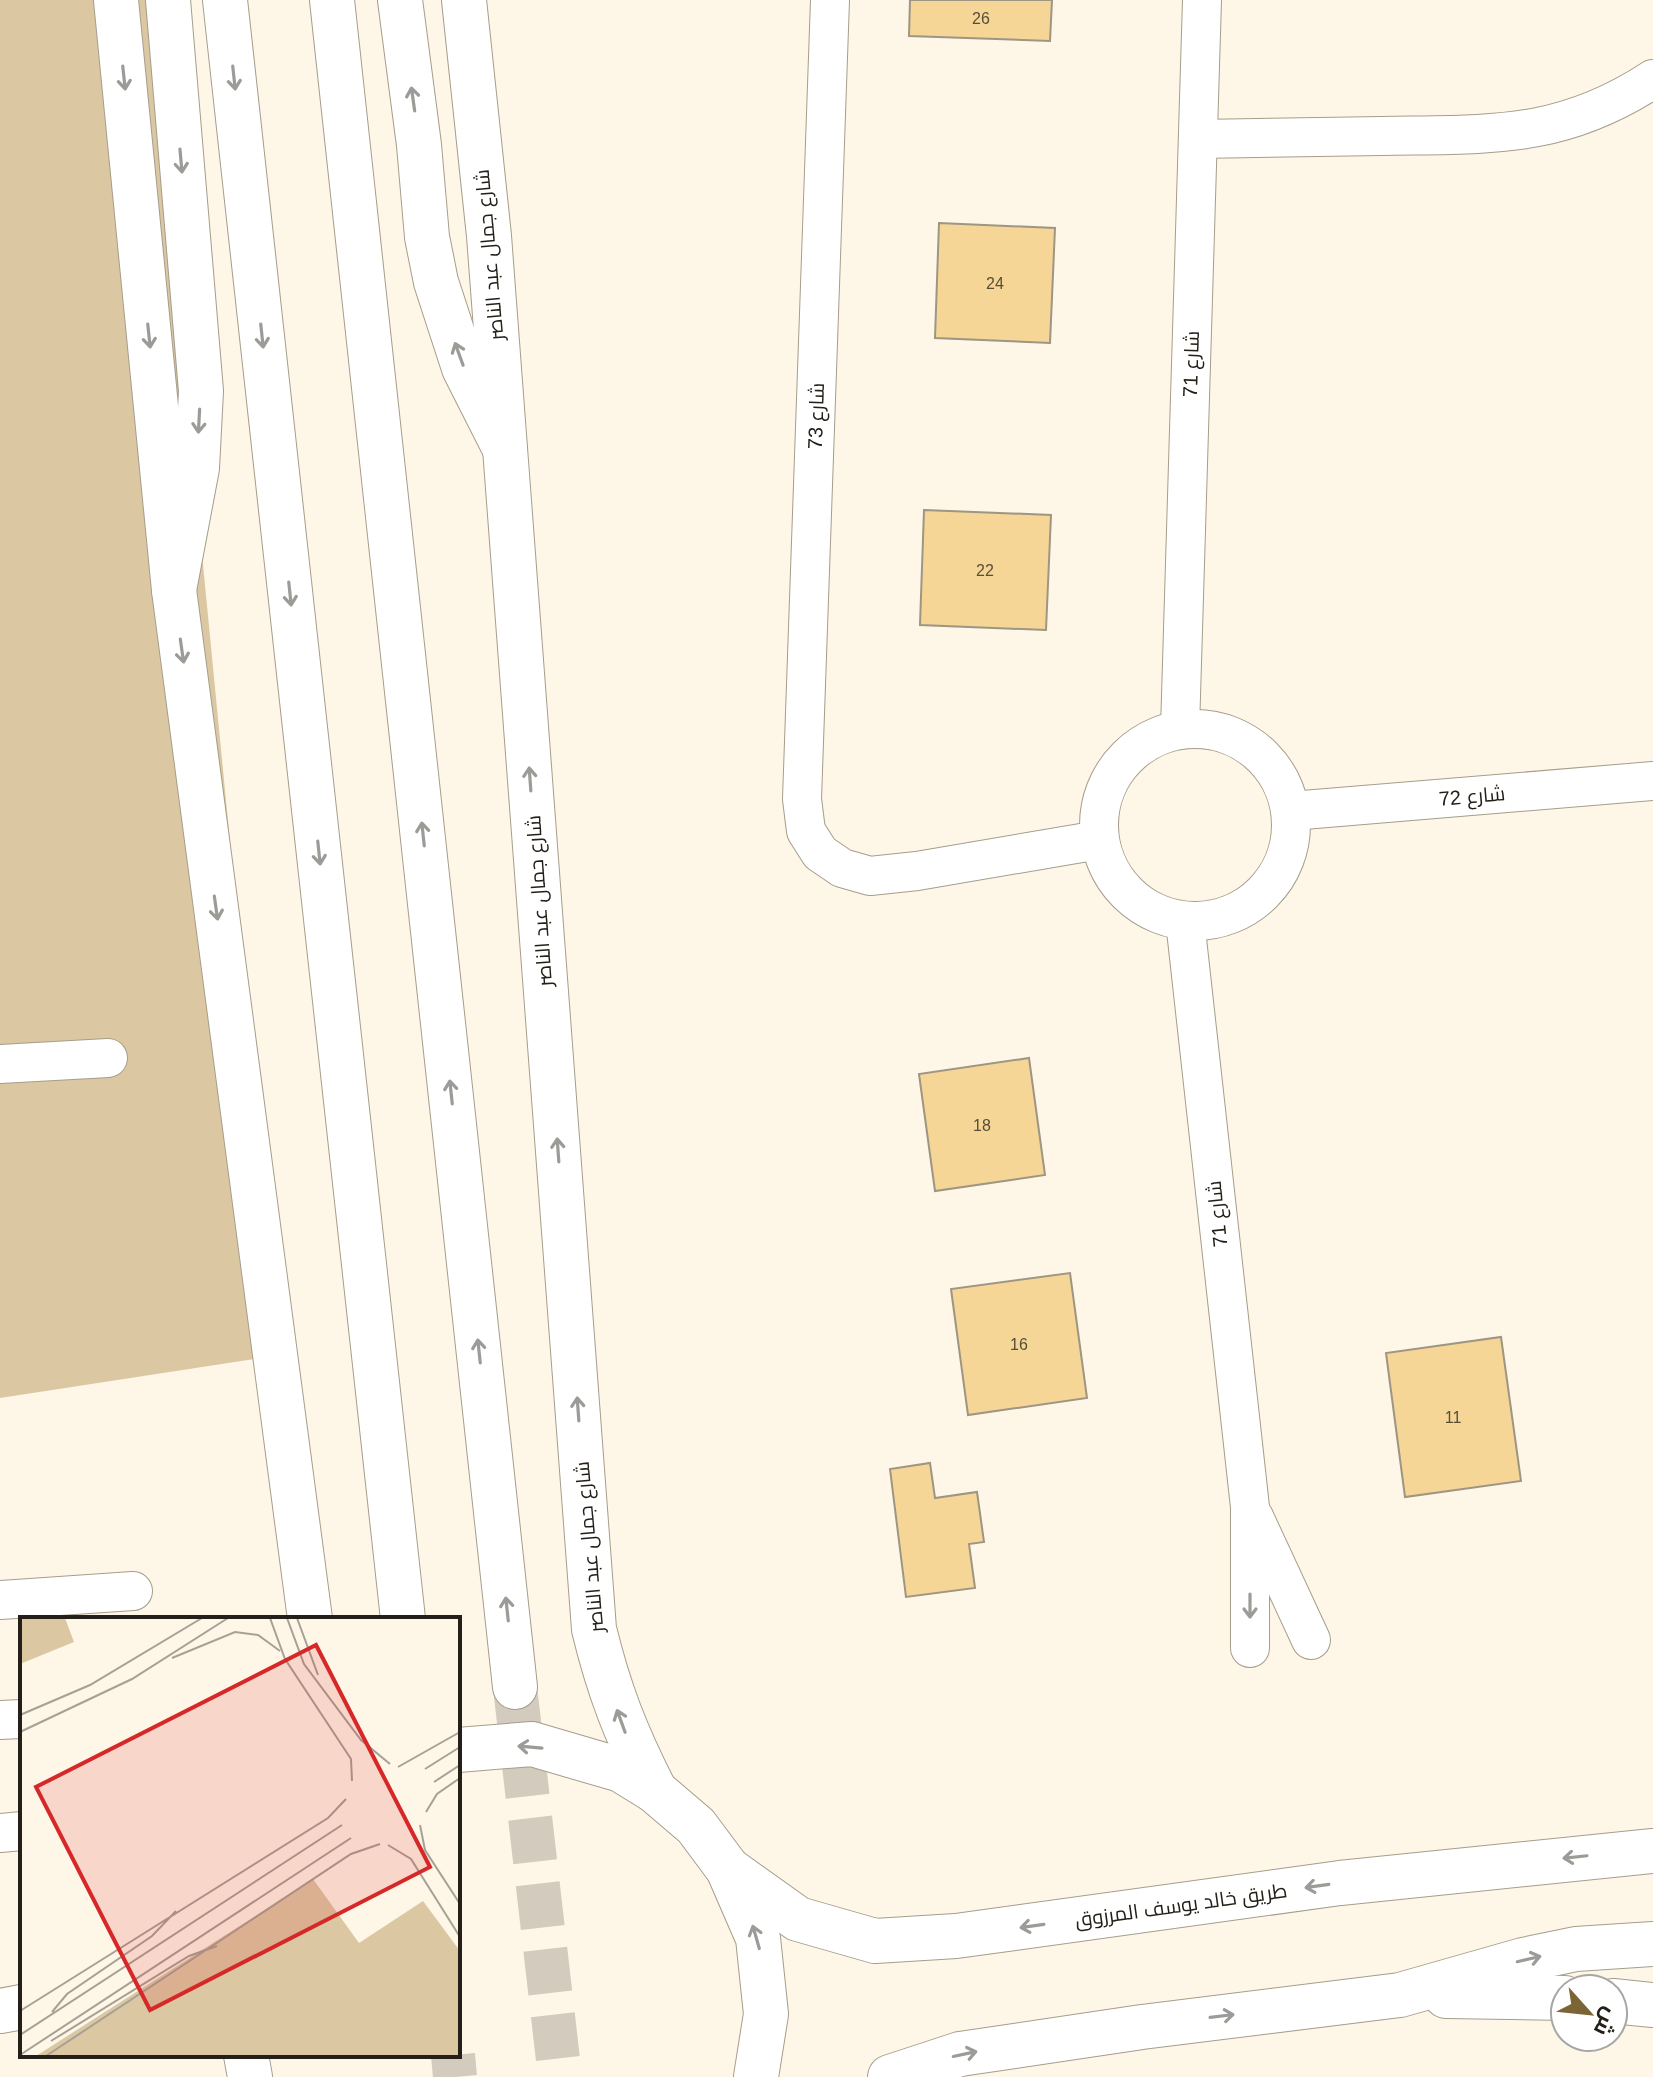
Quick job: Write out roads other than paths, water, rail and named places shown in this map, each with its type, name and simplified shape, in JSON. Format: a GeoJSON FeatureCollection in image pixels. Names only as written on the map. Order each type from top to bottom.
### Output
{"type":"FeatureCollection","features":[{"type":"Feature","properties":{"kind":"main road"},"geometry":{"type":"LineString","coordinates":[[116,0],[174,590],[310,1617]]}},
{"type":"Feature","properties":{"kind":"main road"},"geometry":{"type":"LineString","coordinates":[[168,0],[201,391],[197,468],[174,590]]}},
{"type":"Feature","properties":{"kind":"main road"},"geometry":{"type":"LineString","coordinates":[[225,0],[403,1617]]}},
{"type":"Feature","properties":{"kind":"main road"},"geometry":{"type":"LineString","coordinates":[[332,0],[515,1687]]}},
{"type":"Feature","properties":{"kind":"main road"},"geometry":{"type":"LineString","coordinates":[[400,0],[419,145],[427,237],[436,282],[464,368],[505,449]]}},
{"type":"Feature","properties":{"kind":"main road","name":"شارع جمال عبد الناصر"},"geometry":{"type":"LineString","coordinates":[[464,0],[489,236],[594,1629],[606,1677],[625,1731],[655,1791]]}},
{"type":"Feature","properties":{"kind":"main road"},"geometry":{"type":"LineString","coordinates":[[460,1750],[532,1744],[621,1770],[655,1791],[696,1826],[728,1869],[758,1938],[766,2014],[756,2077]]}},
{"type":"Feature","properties":{"kind":"main road","name":"طريق خالد يوسف المرزوق"},"geometry":{"type":"LineString","coordinates":[[728,1869],[798,1919],[875,1941],[956,1936],[1340,1883],[1653,1851]]}},
{"type":"Feature","properties":{"kind":"main road"},"geometry":{"type":"LineString","coordinates":[[1400,1995],[1523,1960],[1576,1949],[1653,1944]]}},
{"type":"Feature","properties":{"kind":"main road"},"geometry":{"type":"LineString","coordinates":[[890,2077],[960,2054],[1142,2027],[1400,1995],[1549,1998]]}},
{"type":"Feature","properties":{"kind":"main road"},"geometry":{"type":"LineString","coordinates":[[1629,2003],[1653,2005]]}},
{"type":"Feature","properties":{"kind":"main road"},"geometry":{"type":"LineString","coordinates":[[0,2011],[20,2007]]}},
{"type":"Feature","properties":{"kind":"main road"},"geometry":{"type":"LineString","coordinates":[[246,2057],[250,2077]]}},
{"type":"Feature","properties":{"kind":"street","name":"شارع 73"},"geometry":{"type":"LineString","coordinates":[[830,0],[802,799],[806,831],[820,853],[842,868],[870,876],[1099,840]]}},
{"type":"Feature","properties":{"kind":"street","name":"شارع 71"},"geometry":{"type":"LineString","coordinates":[[1180,729],[1202,0]]}},
{"type":"Feature","properties":{"kind":"street"},"geometry":{"type":"LineString","coordinates":[[1198,139],[1483,134],[1531,130],[1578,118],[1623,99],[1653,79]]}},
{"type":"Feature","properties":{"kind":"street"},"geometry":{"type":"LineString","coordinates":[[1180,729],[1218,730],[1253,747],[1278,775],[1291,811],[1287,855],[1265,892],[1228,916],[1185,921],[1154,913],[1129,895],[1110,870],[1099,840],[1101,802],[1117,768],[1145,742],[1180,729]]}},
{"type":"Feature","properties":{"kind":"street","name":"شارع 72"},"geometry":{"type":"LineString","coordinates":[[1291,811],[1653,781]]}},
{"type":"Feature","properties":{"kind":"street","name":"شارع 71"},"geometry":{"type":"LineString","coordinates":[[1185,921],[1250,1507],[1250,1648]]}},
{"type":"Feature","properties":{"kind":"street"},"geometry":{"type":"LineString","coordinates":[[0,1064],[108,1058]]}},
{"type":"Feature","properties":{"kind":"street","name":"شارع 71"},"geometry":{"type":"LineString","coordinates":[[1250,1507],[1311,1640]]}},
{"type":"Feature","properties":{"kind":"street"},"geometry":{"type":"LineString","coordinates":[[0,1600],[133,1591]]}},
{"type":"Feature","properties":{"kind":"street"},"geometry":{"type":"LineString","coordinates":[[0,1720],[20,1719]]}},
{"type":"Feature","properties":{"kind":"street"},"geometry":{"type":"LineString","coordinates":[[0,1833],[20,1831]]}},
{"type":"Feature","properties":{"kind":"tunnel"},"geometry":{"type":"LineString","coordinates":[[515,1687],[560,2077]]}},
{"type":"Feature","properties":{"kind":"tunnel"},"geometry":{"type":"LineString","coordinates":[[453,2057],[455,2077]]}}]}
